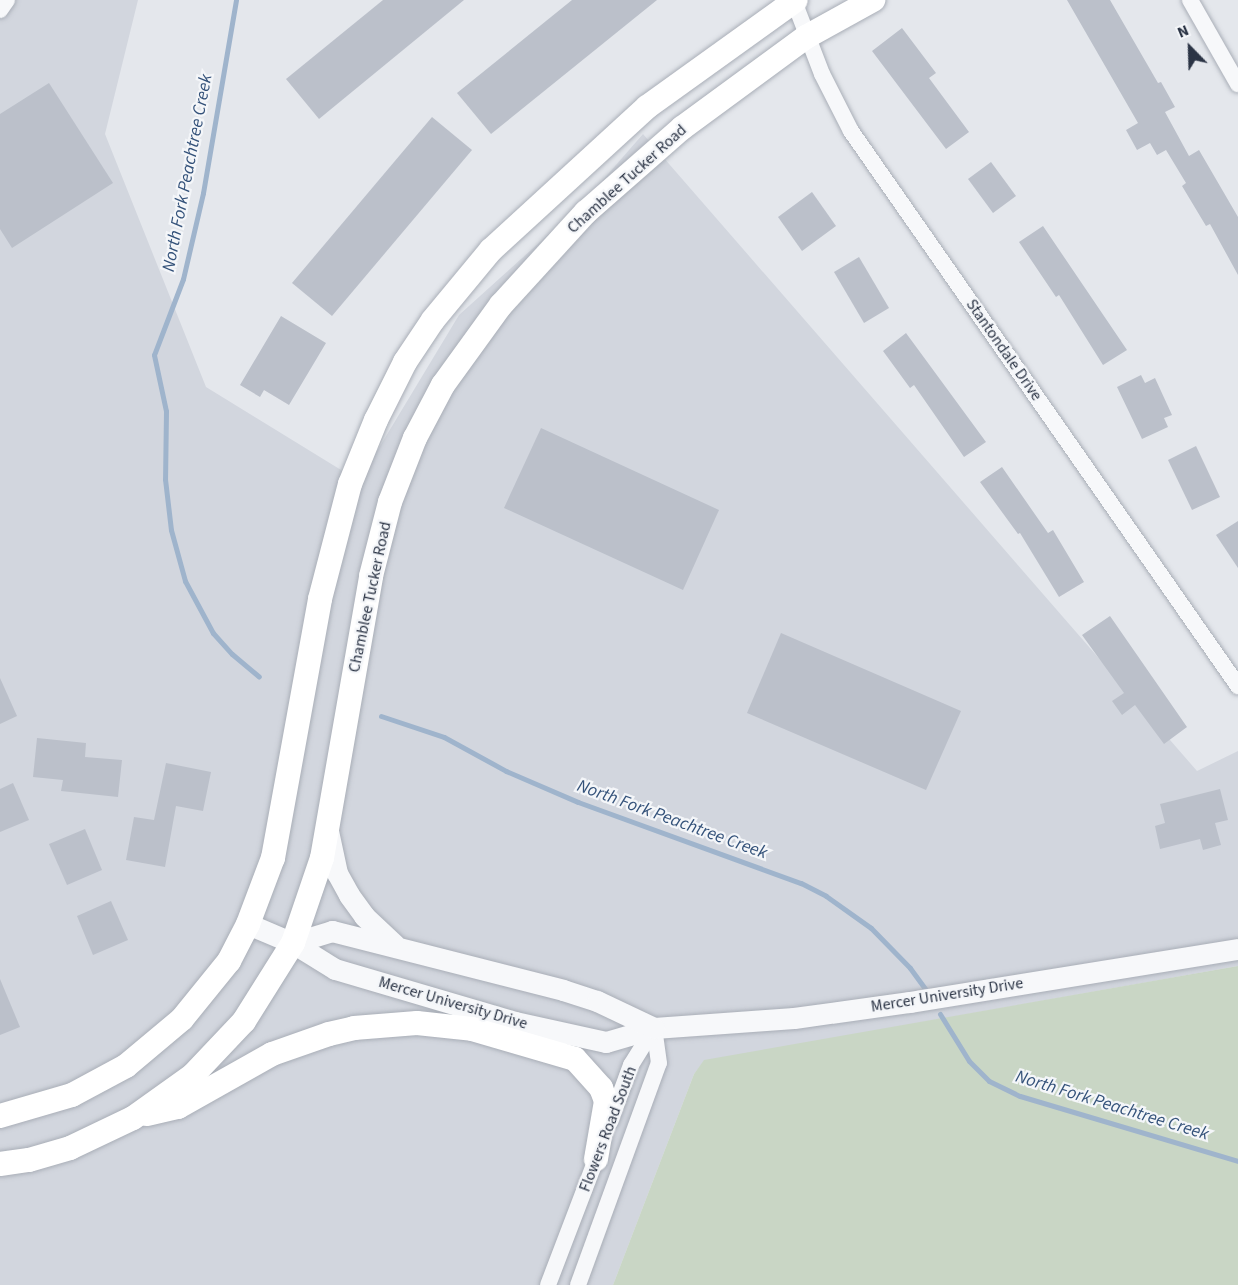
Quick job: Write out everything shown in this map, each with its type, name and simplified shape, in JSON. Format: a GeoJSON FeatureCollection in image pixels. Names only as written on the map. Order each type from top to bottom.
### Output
{"type":"FeatureCollection","features":[{"type":"Feature","properties":{"kind":"main road","name":"Chamblee Tucker Road"},"geometry":{"type":"LineString","coordinates":[[0,1164],[29,1160],[70,1148],[133,1118],[193,1075],[244,1021],[293,943],[322,858],[371,576],[390,502],[415,438],[442,385],[501,305],[586,212],[682,128],[806,37],[873,0]]}},
{"type":"Feature","properties":{"kind":"main road"},"geometry":{"type":"LineString","coordinates":[[0,1116],[72,1095],[126,1066],[182,1019],[229,961],[248,924],[273,858],[320,599],[350,484],[375,420],[405,362],[433,320],[491,250],[647,107],[795,1]]}},
{"type":"Feature","properties":{"kind":"main road"},"geometry":{"type":"LineString","coordinates":[[133,1118],[178,1107],[272,1054],[328,1034],[354,1028],[417,1023],[472,1029],[575,1059],[601,1088],[606,1101],[596,1159]]}},
{"type":"Feature","properties":{"kind":"street"},"geometry":{"type":"LineString","coordinates":[[0,10],[7,0]]}},
{"type":"Feature","properties":{"kind":"street"},"geometry":{"type":"LineString","coordinates":[[1190,0],[1238,84]]}},
{"type":"Feature","properties":{"kind":"street","name":"Stantondale Drive"},"geometry":{"type":"LineString","coordinates":[[795,1],[806,37],[851,131],[1238,686]]}},
{"type":"Feature","properties":{"kind":"street"},"geometry":{"type":"LineString","coordinates":[[327,827],[337,873],[349,895],[364,916],[398,948]]}},
{"type":"Feature","properties":{"kind":"street","name":"Mercer University Drive"},"geometry":{"type":"LineString","coordinates":[[248,924],[293,943],[335,969],[546,1029],[606,1042],[654,1028],[794,1018],[910,1002],[1238,949]]}},
{"type":"Feature","properties":{"kind":"street","name":"Mercer University Drive"},"geometry":{"type":"LineString","coordinates":[[293,943],[330,930],[563,990],[597,1001],[654,1028]]}},
{"type":"Feature","properties":{"kind":"street","name":"Flowers Road South"},"geometry":{"type":"LineString","coordinates":[[548,1285],[631,1065],[654,1028]]}},
{"type":"Feature","properties":{"kind":"street","name":"Flowers Road South"},"geometry":{"type":"LineString","coordinates":[[578,1285],[659,1063],[654,1028]]}},
{"type":"Feature","properties":{"kind":"shaded area"},"geometry":{"type":"Polygon","coordinates":[[[0,0],[138,0],[105,134],[206,387],[359,481],[459,315],[581,205],[643,134],[1197,771],[1238,751],[1238,966],[704,1061],[694,1074],[613,1285],[0,1285],[0,0]]]}},
{"type":"Feature","properties":{"kind":"green space"},"geometry":{"type":"Polygon","coordinates":[[[1238,966],[1238,1285],[613,1285],[694,1074],[704,1060],[1238,966]]]}},
{"type":"Feature","properties":{"kind":"building"},"geometry":{"type":"Polygon","coordinates":[[[383,0],[464,0],[319,119],[286,79],[383,0]]]}},
{"type":"Feature","properties":{"kind":"building"},"geometry":{"type":"Polygon","coordinates":[[[572,0],[657,0],[491,134],[457,93],[572,0]]]}},
{"type":"Feature","properties":{"kind":"building"},"geometry":{"type":"Polygon","coordinates":[[[1067,0],[1110,0],[1158,83],[1161,82],[1175,107],[1165,112],[1189,156],[1199,150],[1238,217],[1238,275],[1210,224],[1206,226],[1182,186],[1186,183],[1166,150],[1157,155],[1150,143],[1137,150],[1126,130],[1138,123],[1067,0]]]}},
{"type":"Feature","properties":{"kind":"building"},"geometry":{"type":"Polygon","coordinates":[[[902,28],[936,73],[929,78],[969,132],[946,149],[872,51],[902,28]]]}},
{"type":"Feature","properties":{"kind":"building"},"geometry":{"type":"Polygon","coordinates":[[[49,83],[113,183],[12,248],[0,229],[0,114],[49,83]]]}},
{"type":"Feature","properties":{"kind":"building"},"geometry":{"type":"Polygon","coordinates":[[[432,117],[472,150],[332,316],[292,283],[432,117]]]}},
{"type":"Feature","properties":{"kind":"building"},"geometry":{"type":"Polygon","coordinates":[[[991,162],[1016,196],[993,213],[968,179],[991,162]]]}},
{"type":"Feature","properties":{"kind":"building"},"geometry":{"type":"Polygon","coordinates":[[[812,192],[836,226],[802,251],[778,217],[812,192]]]}},
{"type":"Feature","properties":{"kind":"building"},"geometry":{"type":"Polygon","coordinates":[[[1043,226],[1127,350],[1103,365],[1059,295],[1056,297],[1019,242],[1043,226]]]}},
{"type":"Feature","properties":{"kind":"building"},"geometry":{"type":"Polygon","coordinates":[[[859,257],[889,308],[864,323],[834,272],[859,257]]]}},
{"type":"Feature","properties":{"kind":"building"},"geometry":{"type":"Polygon","coordinates":[[[281,316],[326,343],[289,405],[264,390],[260,397],[240,385],[281,316]]]}},
{"type":"Feature","properties":{"kind":"building"},"geometry":{"type":"Polygon","coordinates":[[[906,333],[986,442],[964,457],[914,385],[910,388],[883,351],[906,333]]]}},
{"type":"Feature","properties":{"kind":"building"},"geometry":{"type":"Polygon","coordinates":[[[1141,375],[1145,383],[1155,378],[1172,415],[1164,418],[1168,427],[1142,439],[1117,387],[1141,375]]]}},
{"type":"Feature","properties":{"kind":"building"},"geometry":{"type":"Polygon","coordinates":[[[541,428],[719,510],[683,590],[504,508],[541,428]]]}},
{"type":"Feature","properties":{"kind":"building"},"geometry":{"type":"Polygon","coordinates":[[[1196,446],[1220,497],[1192,510],[1168,460],[1196,446]]]}},
{"type":"Feature","properties":{"kind":"building"},"geometry":{"type":"Polygon","coordinates":[[[1002,467],[1048,533],[1053,530],[1084,582],[1059,597],[1020,533],[1018,534],[980,482],[1002,467]]]}},
{"type":"Feature","properties":{"kind":"building"},"geometry":{"type":"Polygon","coordinates":[[[1238,521],[1238,568],[1216,535],[1238,521]]]}},
{"type":"Feature","properties":{"kind":"building"},"geometry":{"type":"Polygon","coordinates":[[[1110,616],[1187,727],[1164,744],[1135,705],[1122,715],[1112,701],[1124,693],[1082,635],[1110,616]]]}},
{"type":"Feature","properties":{"kind":"building"},"geometry":{"type":"Polygon","coordinates":[[[781,633],[961,711],[926,790],[747,713],[781,633]]]}},
{"type":"Feature","properties":{"kind":"building"},"geometry":{"type":"Polygon","coordinates":[[[0,678],[17,716],[0,724],[0,678]]]}},
{"type":"Feature","properties":{"kind":"building"},"geometry":{"type":"Polygon","coordinates":[[[37,738],[86,743],[85,757],[122,760],[118,797],[61,791],[63,780],[33,777],[37,738]]]}},
{"type":"Feature","properties":{"kind":"building"},"geometry":{"type":"Polygon","coordinates":[[[166,763],[211,772],[203,811],[176,806],[165,867],[126,860],[134,817],[154,820],[166,763]]]}},
{"type":"Feature","properties":{"kind":"building"},"geometry":{"type":"Polygon","coordinates":[[[13,783],[29,820],[0,832],[0,789],[13,783]]]}},
{"type":"Feature","properties":{"kind":"building"},"geometry":{"type":"Polygon","coordinates":[[[1220,789],[1228,820],[1215,823],[1221,845],[1203,850],[1200,839],[1160,849],[1155,826],[1165,823],[1160,804],[1220,789]]]}},
{"type":"Feature","properties":{"kind":"building"},"geometry":{"type":"Polygon","coordinates":[[[85,829],[102,870],[67,885],[49,844],[85,829]]]}},
{"type":"Feature","properties":{"kind":"building"},"geometry":{"type":"Polygon","coordinates":[[[111,901],[128,940],[93,955],[77,916],[111,901]]]}},
{"type":"Feature","properties":{"kind":"building"},"geometry":{"type":"Polygon","coordinates":[[[0,979],[20,1027],[0,1035],[0,979]]]}},
{"type":"Feature","properties":{"kind":"waterway","name":"North Fork Peachtree Creek"},"geometry":{"type":"LineString","coordinates":[[236,0],[203,193],[183,279],[154,355],[166,411],[165,479],[171,530],[185,581],[213,633],[232,654],[259,677]]}},
{"type":"Feature","properties":{"kind":"waterway","name":"North Fork Peachtree Creek"},"geometry":{"type":"LineString","coordinates":[[381,716],[444,737],[506,771],[578,802],[801,883],[826,896],[871,928],[910,968],[926,990]]}},
{"type":"Feature","properties":{"kind":"waterway","name":"North Fork Peachtree Creek"},"geometry":{"type":"LineString","coordinates":[[940,1014],[969,1061],[989,1081],[1020,1096],[1238,1161]]}}]}
